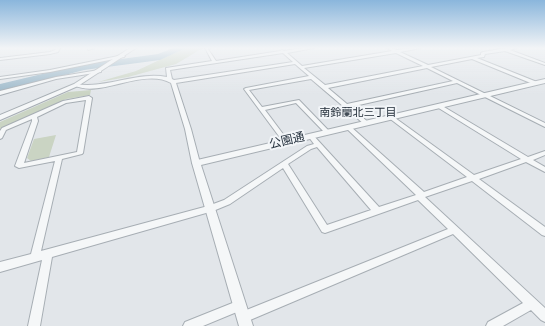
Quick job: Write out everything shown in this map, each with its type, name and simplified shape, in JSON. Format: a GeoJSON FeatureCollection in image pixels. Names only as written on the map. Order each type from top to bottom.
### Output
{"type":"FeatureCollection","features":[{"type":"Feature","properties":{"kind":"street"},"geometry":{"type":"LineString","coordinates":[[0,78],[50,71],[88,63]]}},
{"type":"Feature","properties":{"kind":"street"},"geometry":{"type":"LineString","coordinates":[[0,118],[76,85],[112,63]]}},
{"type":"Feature","properties":{"kind":"street"},"geometry":{"type":"LineString","coordinates":[[207,63],[168,69],[188,129],[196,163],[243,316]]}},
{"type":"Feature","properties":{"kind":"street"},"geometry":{"type":"LineString","coordinates":[[76,85],[90,87],[158,77],[172,81],[295,63]]}},
{"type":"Feature","properties":{"kind":"street"},"geometry":{"type":"LineString","coordinates":[[296,63],[366,123]]}},
{"type":"Feature","properties":{"kind":"street"},"geometry":{"type":"LineString","coordinates":[[300,67],[324,63]]}},
{"type":"Feature","properties":{"kind":"street"},"geometry":{"type":"LineString","coordinates":[[419,63],[545,125]]}},
{"type":"Feature","properties":{"kind":"street"},"geometry":{"type":"LineString","coordinates":[[324,87],[446,63]]}},
{"type":"Feature","properties":{"kind":"street"},"geometry":{"type":"LineString","coordinates":[[485,63],[535,83]]}},
{"type":"Feature","properties":{"kind":"street"},"geometry":{"type":"LineString","coordinates":[[0,93],[56,78],[99,71]]}},
{"type":"Feature","properties":{"kind":"street"},"geometry":{"type":"LineString","coordinates":[[286,142],[246,89],[312,77]]}},
{"type":"Feature","properties":{"kind":"street","name":"公園通"},"geometry":{"type":"LineString","coordinates":[[196,163],[545,81]]}},
{"type":"Feature","properties":{"kind":"street"},"geometry":{"type":"LineString","coordinates":[[346,106],[457,82]]}},
{"type":"Feature","properties":{"kind":"street"},"geometry":{"type":"LineString","coordinates":[[0,137],[4,129],[65,102],[89,98],[80,153],[19,166],[35,121],[34,117]]}},
{"type":"Feature","properties":{"kind":"street"},"geometry":{"type":"LineString","coordinates":[[261,109],[297,101],[327,132]]}},
{"type":"Feature","properties":{"kind":"street"},"geometry":{"type":"LineString","coordinates":[[439,106],[545,170]]}},
{"type":"Feature","properties":{"kind":"street"},"geometry":{"type":"LineString","coordinates":[[391,117],[545,232]]}},
{"type":"Feature","properties":{"kind":"street"},"geometry":{"type":"LineString","coordinates":[[348,127],[545,316]]}},
{"type":"Feature","properties":{"kind":"street"},"geometry":{"type":"LineString","coordinates":[[311,136],[377,211]]}},
{"type":"Feature","properties":{"kind":"street"},"geometry":{"type":"LineString","coordinates":[[0,267],[210,209],[227,202],[309,148],[318,145]]}},
{"type":"Feature","properties":{"kind":"street"},"geometry":{"type":"LineString","coordinates":[[284,164],[325,229],[545,153]]}},
{"type":"Feature","properties":{"kind":"street"},"geometry":{"type":"LineString","coordinates":[[35,257],[59,158]]}},
{"type":"Feature","properties":{"kind":"street"},"geometry":{"type":"LineString","coordinates":[[189,326],[243,316],[454,230]]}},
{"type":"Feature","properties":{"kind":"street"},"geometry":{"type":"LineString","coordinates":[[34,326],[48,254]]}},
{"type":"Feature","properties":{"kind":"street"},"geometry":{"type":"LineString","coordinates":[[492,326],[532,304]]}},
{"type":"Feature","properties":{"kind":"green space"},"geometry":{"type":"Polygon","coordinates":[[[153,63],[177,63],[128,77],[98,82],[136,71],[153,63]]]}},
{"type":"Feature","properties":{"kind":"green space"},"geometry":{"type":"Polygon","coordinates":[[[91,90],[90,95],[66,99],[0,129],[0,122],[68,92],[91,90]]]}},
{"type":"Feature","properties":{"kind":"green space"},"geometry":{"type":"Polygon","coordinates":[[[56,135],[49,157],[31,161],[27,158],[34,139],[56,135]]]}},
{"type":"Feature","properties":{"kind":"waterway"},"geometry":{"type":"LineString","coordinates":[[0,88],[84,67],[113,63]]}},
{"type":"Feature","properties":{"kind":"district","name":"南鈴蘭北三丁目"},"geometry":{"type":"Point","coordinates":[358,113]}}]}
